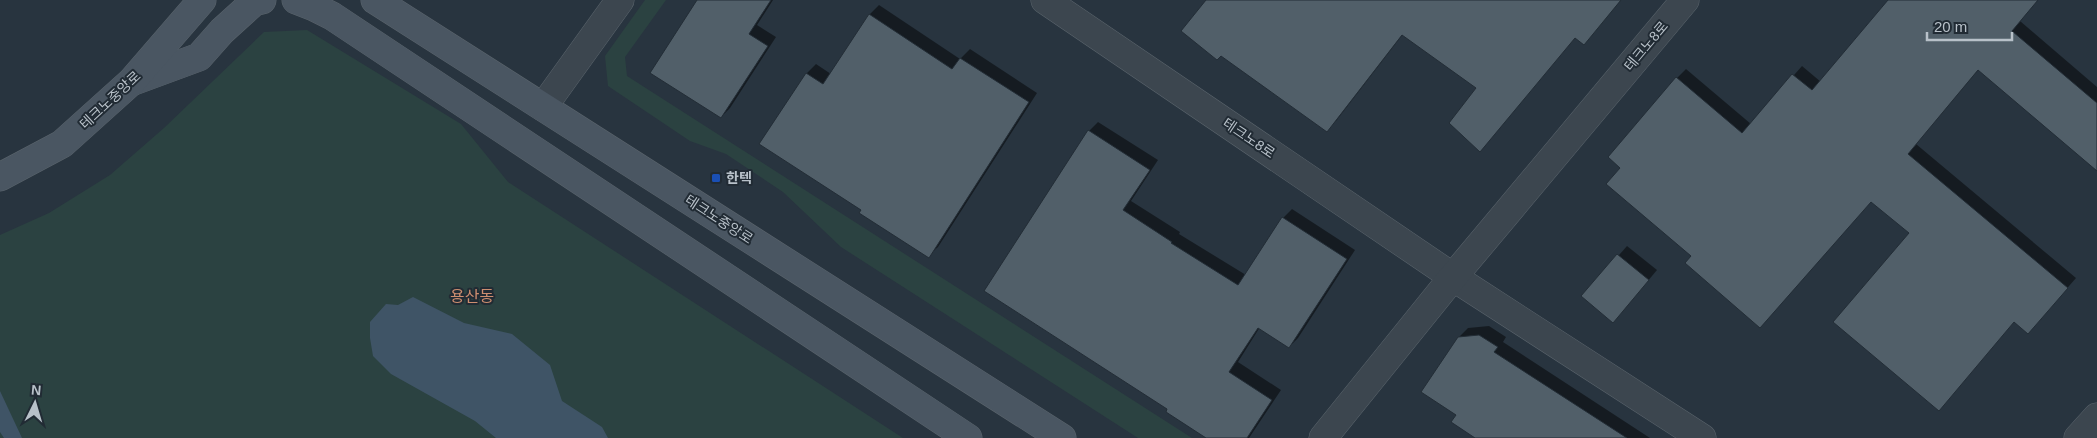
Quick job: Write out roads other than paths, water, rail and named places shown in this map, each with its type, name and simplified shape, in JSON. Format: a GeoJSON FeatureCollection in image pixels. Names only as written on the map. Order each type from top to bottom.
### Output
{"type":"FeatureCollection","features":[{"type":"Feature","properties":{"kind":"main road","name":"테크노중앙로"},"geometry":{"type":"LineString","coordinates":[[0,177],[62,144],[132,81],[202,0]]}},
{"type":"Feature","properties":{"kind":"main road"},"geometry":{"type":"LineString","coordinates":[[132,81],[199,57],[222,31],[254,2],[262,0]]}},
{"type":"Feature","properties":{"kind":"main road"},"geometry":{"type":"LineString","coordinates":[[296,0],[332,16],[968,438]]}},
{"type":"Feature","properties":{"kind":"main road","name":"테크노중앙로"},"geometry":{"type":"LineString","coordinates":[[375,0],[1062,438]]}},
{"type":"Feature","properties":{"kind":"street"},"geometry":{"type":"LineString","coordinates":[[543,107],[620,0]]}},
{"type":"Feature","properties":{"kind":"street","name":"테크노8로"},"geometry":{"type":"LineString","coordinates":[[1045,0],[1453,277],[1702,438]]}},
{"type":"Feature","properties":{"kind":"street","name":"테크노8로"},"geometry":{"type":"LineString","coordinates":[[1453,277],[1684,0]]}},
{"type":"Feature","properties":{"kind":"street"},"geometry":{"type":"LineString","coordinates":[[1323,438],[1453,277]]}},
{"type":"Feature","properties":{"kind":"street"},"geometry":{"type":"LineString","coordinates":[[2078,438],[2097,417]]}},
{"type":"Feature","properties":{"kind":"water"},"geometry":{"type":"Polygon","coordinates":[[[413,297],[464,323],[512,334],[550,365],[562,401],[602,427],[608,438],[496,438],[475,421],[391,374],[373,356],[370,322],[386,304],[398,305],[413,297]]]}},
{"type":"Feature","properties":{"kind":"water"},"geometry":{"type":"Polygon","coordinates":[[[0,391],[22,438],[4,438],[0,432],[0,391]]]}},
{"type":"Feature","properties":{"kind":"place","name":"한텍"},"geometry":{"type":"Point","coordinates":[716,178]}},
{"type":"Feature","properties":{"kind":"district","name":"용산동"},"geometry":{"type":"Point","coordinates":[472,296]}}]}
